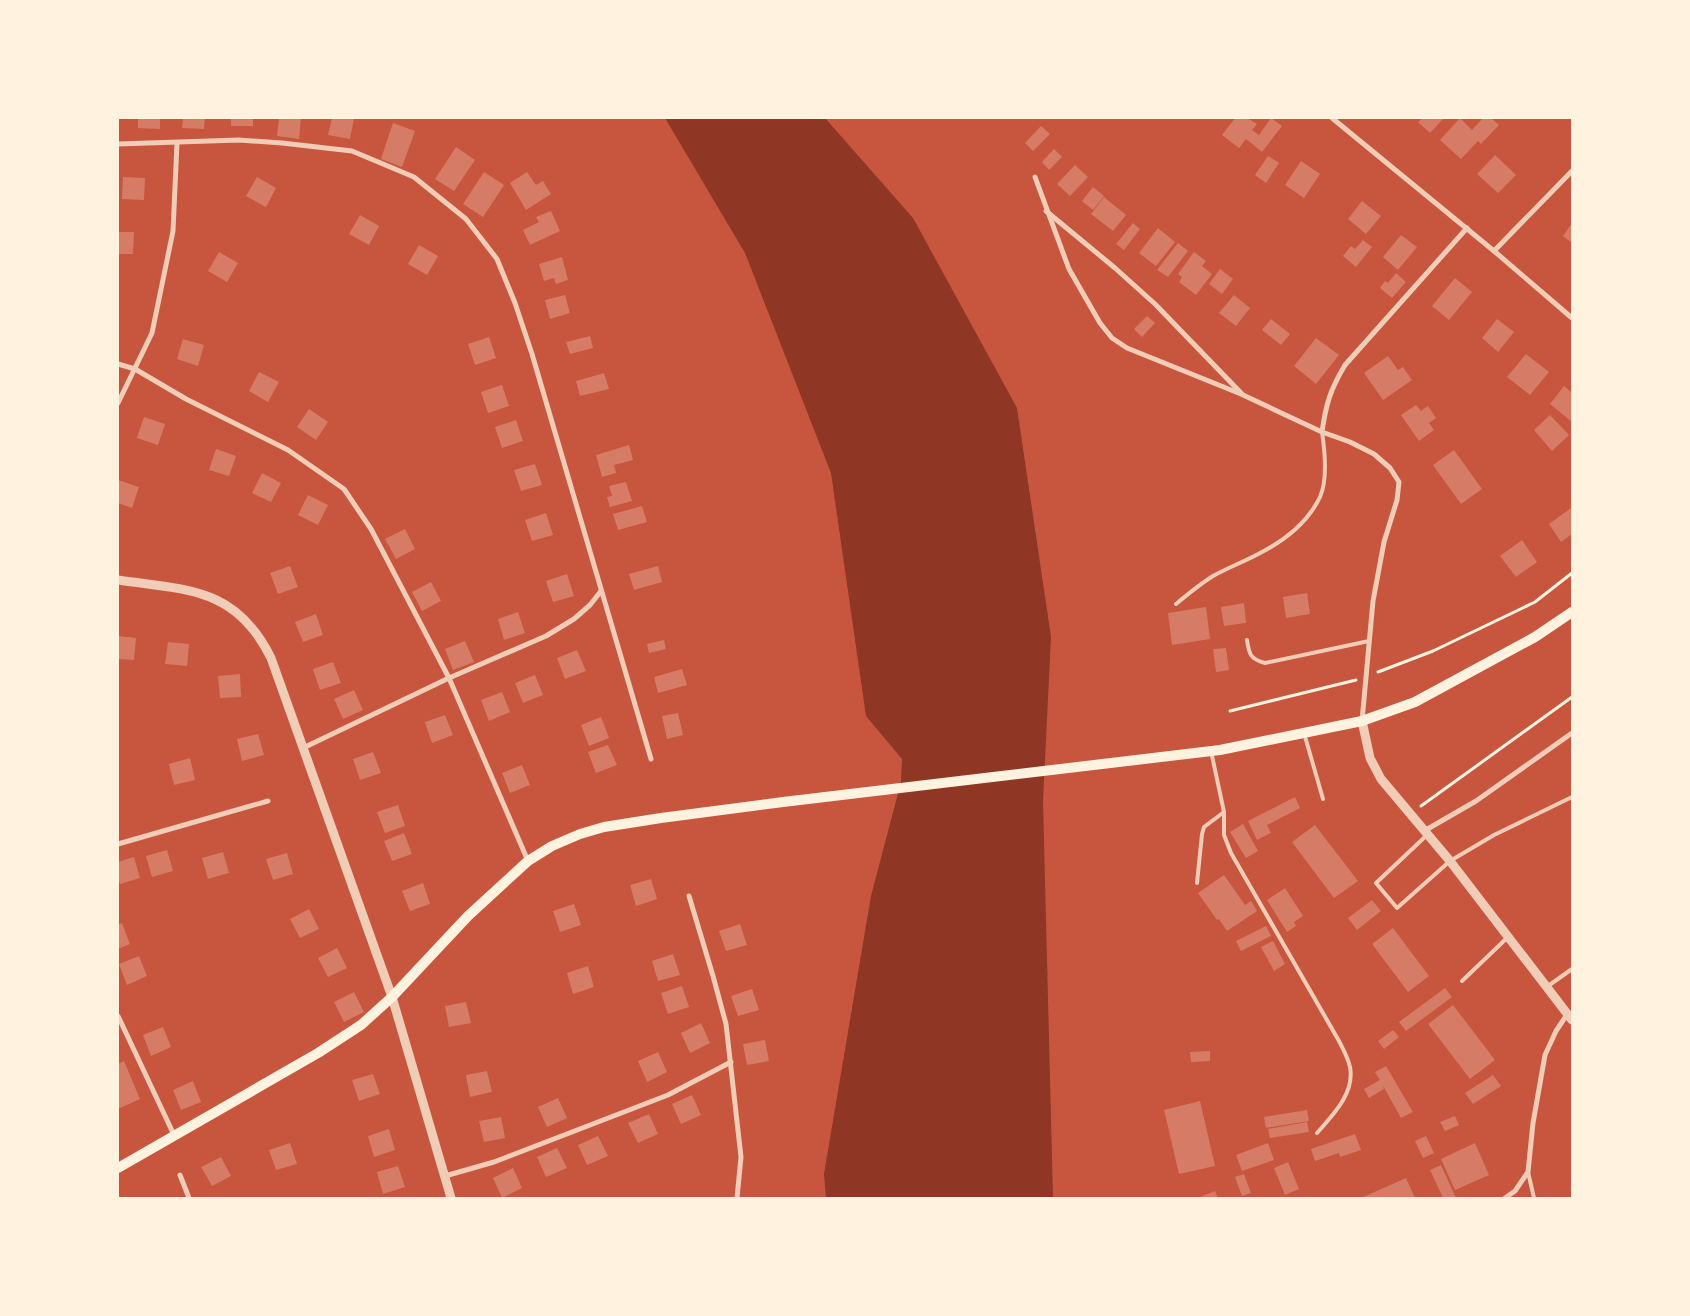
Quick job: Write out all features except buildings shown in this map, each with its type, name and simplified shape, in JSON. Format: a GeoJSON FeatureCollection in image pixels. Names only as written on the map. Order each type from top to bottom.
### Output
{"type":"FeatureCollection","features":[{"type":"Feature","properties":{"kind":"main road"},"geometry":{"type":"LineString","coordinates":[[118,1168],[318,1053],[361,1024],[392,997],[468,916],[528,861],[559,843],[580,834],[604,827],[783,802],[1211,751],[1362,721],[1415,702],[1535,637],[1572,612]]}},
{"type":"Feature","properties":{"kind":"street"},"geometry":{"type":"LineString","coordinates":[[1332,118],[1572,315]]}},
{"type":"Feature","properties":{"kind":"street"},"geometry":{"type":"LineString","coordinates":[[118,144],[239,140],[282,143],[352,152],[414,178],[466,219],[497,259],[515,302],[651,759]]}},
{"type":"Feature","properties":{"kind":"street"},"geometry":{"type":"LineString","coordinates":[[118,403],[152,333],[173,231],[177,143]]}},
{"type":"Feature","properties":{"kind":"street"},"geometry":{"type":"LineString","coordinates":[[1494,251],[1572,171]]}},
{"type":"Feature","properties":{"kind":"street"},"geometry":{"type":"LineString","coordinates":[[1035,177],[1069,269],[1100,323],[1112,338],[1127,348],[1243,395],[1322,432],[1350,442],[1374,454],[1390,468],[1400,482],[1397,500],[1382,550],[1373,601],[1362,721],[1370,758],[1382,779],[1450,861],[1570,1017],[1556,1031],[1545,1055],[1533,1123],[1528,1172],[1515,1191],[1506,1198]]}},
{"type":"Feature","properties":{"kind":"street"},"geometry":{"type":"LineString","coordinates":[[1046,210],[1155,304],[1243,395]]}},
{"type":"Feature","properties":{"kind":"street"},"geometry":{"type":"LineString","coordinates":[[1322,432],[1325,408],[1332,387],[1345,365],[1467,228]]}},
{"type":"Feature","properties":{"kind":"street"},"geometry":{"type":"LineString","coordinates":[[118,364],[135,369],[186,399],[288,450],[344,489],[370,529],[449,678],[528,861]]}},
{"type":"Feature","properties":{"kind":"street"},"geometry":{"type":"LineString","coordinates":[[118,580],[197,591],[214,598],[232,609],[249,623],[261,639],[271,658],[392,997],[451,1198]]}},
{"type":"Feature","properties":{"kind":"street"},"geometry":{"type":"LineString","coordinates":[[302,748],[449,678],[546,636],[574,619],[590,605],[601,591]]}},
{"type":"Feature","properties":{"kind":"street"},"geometry":{"type":"LineString","coordinates":[[1426,833],[1476,801],[1572,734]]}},
{"type":"Feature","properties":{"kind":"street"},"geometry":{"type":"LineString","coordinates":[[118,844],[268,801]]}},
{"type":"Feature","properties":{"kind":"street"},"geometry":{"type":"LineString","coordinates":[[689,896],[714,976],[731,1062],[741,1157],[737,1198]]}},
{"type":"Feature","properties":{"kind":"street"},"geometry":{"type":"LineString","coordinates":[[118,1016],[174,1135]]}},
{"type":"Feature","properties":{"kind":"street"},"geometry":{"type":"LineString","coordinates":[[444,1176],[494,1162],[668,1095],[731,1062]]}},
{"type":"Feature","properties":{"kind":"street"},"geometry":{"type":"LineString","coordinates":[[180,1175],[188,1198]]}},
{"type":"Feature","properties":{"kind":"lane"},"geometry":{"type":"LineString","coordinates":[[1176,604],[1213,576],[1263,552],[1284,539],[1302,523],[1320,497],[1324,479],[1322,432]]}},
{"type":"Feature","properties":{"kind":"lane"},"geometry":{"type":"LineString","coordinates":[[1247,640],[1249,653],[1254,660],[1265,663],[1369,640]]}},
{"type":"Feature","properties":{"kind":"lane"},"geometry":{"type":"LineString","coordinates":[[1304,733],[1323,799]]}},
{"type":"Feature","properties":{"kind":"lane"},"geometry":{"type":"LineString","coordinates":[[1211,751],[1224,812],[1224,835],[1231,853],[1339,1041],[1350,1067],[1349,1087],[1337,1110],[1317,1133]]}},
{"type":"Feature","properties":{"kind":"lane"},"geometry":{"type":"LineString","coordinates":[[1426,833],[1376,883],[1397,908],[1450,861],[1494,835],[1572,797]]}},
{"type":"Feature","properties":{"kind":"lane"},"geometry":{"type":"LineString","coordinates":[[1197,882],[1204,827],[1224,812]]}},
{"type":"Feature","properties":{"kind":"lane"},"geometry":{"type":"LineString","coordinates":[[1462,981],[1508,937]]}},
{"type":"Feature","properties":{"kind":"lane"},"geometry":{"type":"LineString","coordinates":[[1547,987],[1572,968]]}},
{"type":"Feature","properties":{"kind":"lane"},"geometry":{"type":"LineString","coordinates":[[1528,1172],[1534,1198]]}},
{"type":"Feature","properties":{"kind":"path"},"geometry":{"type":"LineString","coordinates":[[1230,711],[1365,677],[1433,651],[1535,602],[1572,573]]}},
{"type":"Feature","properties":{"kind":"path"},"geometry":{"type":"LineString","coordinates":[[1410,814],[1572,697]]}},
{"type":"Feature","properties":{"kind":"shaded area"},"geometry":{"type":"Polygon","coordinates":[[[665,118],[825,118],[913,218],[1017,408],[1051,637],[1043,801],[1053,1198],[826,1198],[824,1174],[871,896],[901,782],[902,759],[866,716],[831,473],[745,253],[665,118]]]}}]}
